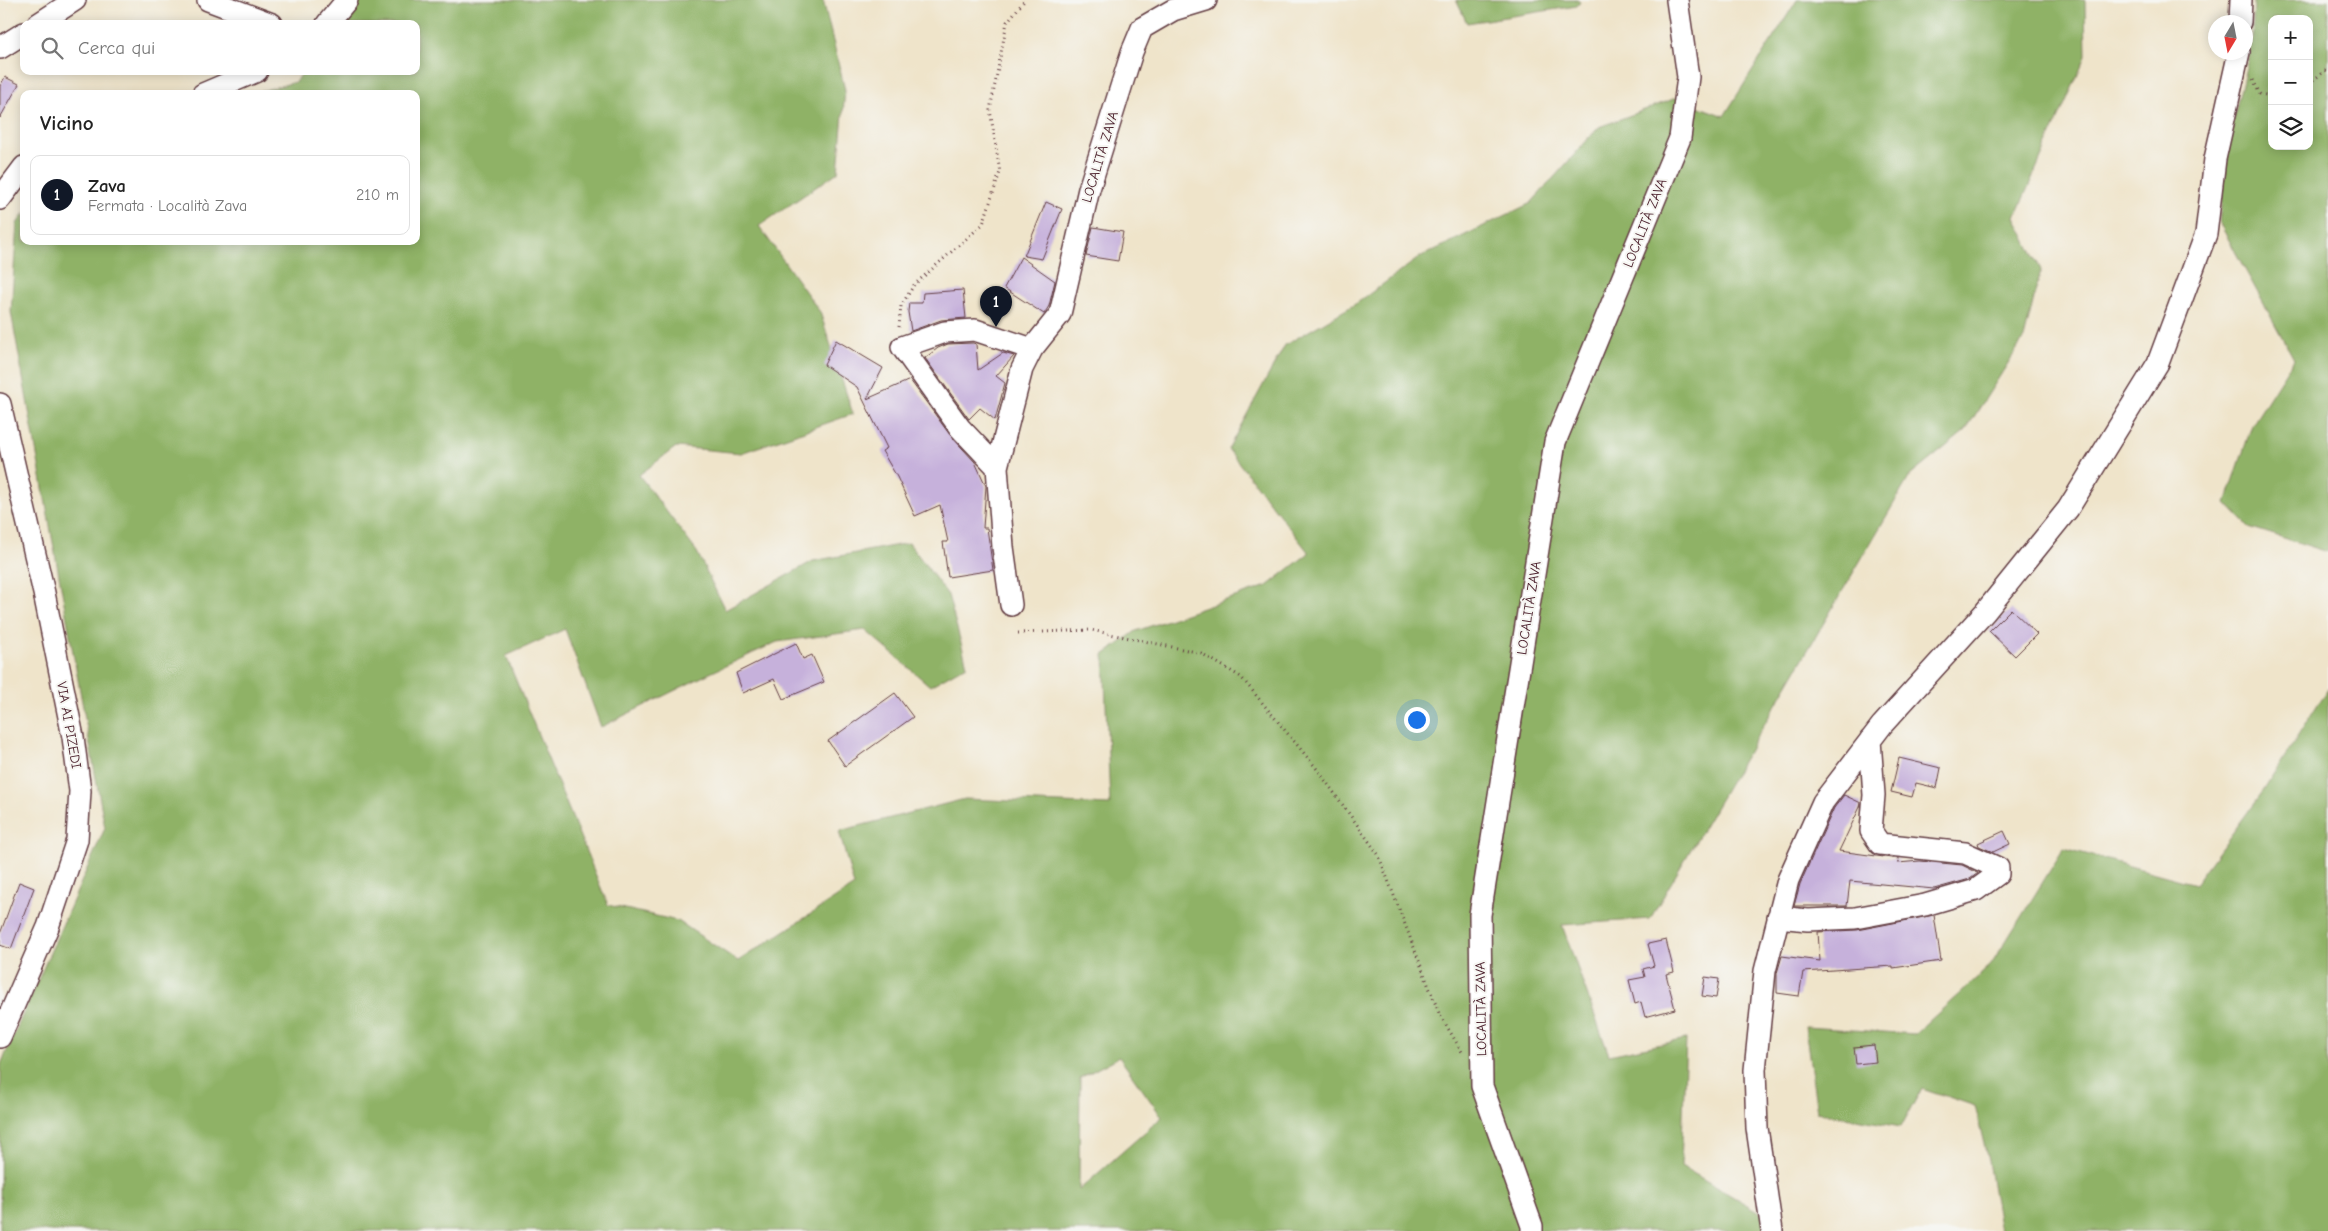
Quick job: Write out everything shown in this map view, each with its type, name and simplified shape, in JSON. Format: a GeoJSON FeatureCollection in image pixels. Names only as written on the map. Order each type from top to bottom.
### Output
{"type":"FeatureCollection","features":[{"type":"Feature","properties":{"kind":"street"},"geometry":{"type":"LineString","coordinates":[[44,20],[75,0]]}},
{"type":"Feature","properties":{"kind":"street"},"geometry":{"type":"LineString","coordinates":[[208,0],[261,20]]}},
{"type":"Feature","properties":{"kind":"street"},"geometry":{"type":"LineString","coordinates":[[330,20],[347,0]]}},
{"type":"Feature","properties":{"kind":"street","name":"LOCALITÀ ZAVA"},"geometry":{"type":"LineString","coordinates":[[1011,605],[1003,547],[997,467],[1022,369],[1032,349],[1060,314],[1089,188],[1132,52],[1142,28],[1173,10],[1206,0]]}},
{"type":"Feature","properties":{"kind":"street","name":"LOCALITÀ ZAVA"},"geometry":{"type":"LineString","coordinates":[[1532,1231],[1532,1226],[1482,1086],[1480,915],[1555,442],[1680,138],[1688,77],[1677,0]]}},
{"type":"Feature","properties":{"kind":"street"},"geometry":{"type":"LineString","coordinates":[[2240,15],[2241,0]]}},
{"type":"Feature","properties":{"kind":"street"},"geometry":{"type":"LineString","coordinates":[[0,48],[20,36]]}},
{"type":"Feature","properties":{"kind":"street"},"geometry":{"type":"LineString","coordinates":[[1772,1231],[1757,1128],[1755,1070],[1764,971],[1788,880],[1823,802],[1870,740],[1985,612],[2068,509],[2158,363],[2206,234],[2215,159],[2237,60]]}},
{"type":"Feature","properties":{"kind":"street"},"geometry":{"type":"LineString","coordinates":[[212,90],[248,75]]}},
{"type":"Feature","properties":{"kind":"street"},"geometry":{"type":"LineString","coordinates":[[0,199],[20,172]]}},
{"type":"Feature","properties":{"kind":"street"},"geometry":{"type":"LineString","coordinates":[[997,467],[960,428],[902,347],[946,332],[975,330],[1032,349]]}},
{"type":"Feature","properties":{"kind":"street","name":"VIA AI PIZEDI"},"geometry":{"type":"LineString","coordinates":[[0,404],[44,593],[73,738],[80,791],[77,840],[48,927],[0,1037]]}},
{"type":"Feature","properties":{"kind":"street"},"geometry":{"type":"LineString","coordinates":[[1778,917],[1808,920],[1855,918],[1916,906],[1976,890],[1998,874],[1998,868],[1965,853],[1880,844],[1871,831],[1874,795],[1870,740]]}},
{"type":"Feature","properties":{"kind":"path"},"geometry":{"type":"LineString","coordinates":[[902,347],[899,326],[901,306],[914,285],[983,224],[1000,172],[990,110],[1007,22],[1025,0]]}},
{"type":"Feature","properties":{"kind":"path"},"geometry":{"type":"LineString","coordinates":[[2313,80],[2328,69]]}},
{"type":"Feature","properties":{"kind":"path"},"geometry":{"type":"LineString","coordinates":[[1018,633],[1092,630],[1201,652],[1240,676],[1317,769],[1378,854],[1440,1013],[1463,1054]]}},
{"type":"Feature","properties":{"kind":"green space"},"geometry":{"type":"Polygon","coordinates":[[[354,0],[823,0],[845,90],[838,172],[759,226],[820,312],[853,414],[741,453],[676,447],[639,475],[697,552],[725,610],[813,561],[909,543],[948,595],[967,665],[930,686],[865,630],[777,642],[601,727],[565,629],[506,656],[608,905],[678,921],[738,961],[854,886],[839,831],[965,799],[1110,805],[1104,655],[1136,631],[1267,586],[1309,553],[1228,449],[1285,345],[1357,303],[1420,257],[1531,203],[1599,127],[1676,98],[1724,116],[1797,0],[2085,0],[2086,56],[2015,217],[2041,270],[2024,338],[1965,431],[1910,476],[1650,919],[1562,925],[1609,1055],[1686,1039],[1681,1166],[1771,1219],[1772,1231],[0,1231],[1,1064],[105,828],[11,312],[17,224],[20,219],[20,245],[420,245],[420,90],[265,90],[295,82],[301,75],[420,75],[420,20],[348,20],[354,0]],[[1119,1057],[1080,1078],[1079,1190],[1162,1117],[1119,1057]]]}},
{"type":"Feature","properties":{"kind":"green space"},"geometry":{"type":"Polygon","coordinates":[[[1456,0],[1577,0],[1580,2],[1577,6],[1467,23],[1456,0]]]}},
{"type":"Feature","properties":{"kind":"green space"},"geometry":{"type":"Polygon","coordinates":[[[2254,0],[2328,0],[2328,552],[2249,527],[2226,503],[2252,425],[2294,359],[2219,222],[2230,133],[2248,60],[2253,60],[2254,0]]]}},
{"type":"Feature","properties":{"kind":"green space"},"geometry":{"type":"Polygon","coordinates":[[[2328,688],[2328,1231],[2000,1231],[1988,1161],[1975,1106],[1922,1088],[1901,1127],[1817,1112],[1805,1027],[1915,1034],[1991,965],[2064,848],[2195,884],[2264,790],[2328,688]]]}},
{"type":"Feature","properties":{"kind":"building"},"geometry":{"type":"Polygon","coordinates":[[[5,77],[19,84],[0,118],[0,86],[5,77]]]}},
{"type":"Feature","properties":{"kind":"building"},"geometry":{"type":"Polygon","coordinates":[[[1046,202],[1062,209],[1042,259],[1024,256],[1046,202]]]}},
{"type":"Feature","properties":{"kind":"building"},"geometry":{"type":"Polygon","coordinates":[[[1093,227],[1123,232],[1118,261],[1086,256],[1093,227]]]}},
{"type":"Feature","properties":{"kind":"building"},"geometry":{"type":"Polygon","coordinates":[[[1021,257],[1055,281],[1049,306],[1044,314],[1004,288],[1021,257]]]}},
{"type":"Feature","properties":{"kind":"building"},"geometry":{"type":"Polygon","coordinates":[[[963,290],[966,318],[941,320],[911,331],[908,312],[909,303],[922,303],[923,293],[963,290]]]}},
{"type":"Feature","properties":{"kind":"building"},"geometry":{"type":"Polygon","coordinates":[[[836,340],[883,368],[867,399],[910,380],[950,435],[975,462],[986,486],[983,528],[987,528],[993,570],[948,577],[943,542],[948,542],[940,505],[915,516],[897,477],[882,451],[887,448],[857,387],[824,365],[836,340]]]}},
{"type":"Feature","properties":{"kind":"building"},"geometry":{"type":"Polygon","coordinates":[[[948,344],[976,344],[978,370],[1003,353],[1014,356],[996,376],[1005,383],[995,420],[980,408],[969,419],[925,358],[938,348],[948,344]]]}},
{"type":"Feature","properties":{"kind":"building"},"geometry":{"type":"Polygon","coordinates":[[[2011,609],[2037,634],[2015,656],[1989,631],[2011,609]]]}},
{"type":"Feature","properties":{"kind":"building"},"geometry":{"type":"Polygon","coordinates":[[[796,643],[803,659],[812,655],[824,682],[783,699],[774,679],[743,693],[736,673],[796,643]]]}},
{"type":"Feature","properties":{"kind":"building"},"geometry":{"type":"Polygon","coordinates":[[[895,693],[913,717],[845,766],[828,741],[895,693]]]}},
{"type":"Feature","properties":{"kind":"building"},"geometry":{"type":"Polygon","coordinates":[[[1899,758],[1941,768],[1937,788],[1916,783],[1912,797],[1891,792],[1899,758]]]}},
{"type":"Feature","properties":{"kind":"building"},"geometry":{"type":"Polygon","coordinates":[[[1844,795],[1861,803],[1839,851],[1899,859],[1898,863],[1920,861],[1962,865],[1978,873],[1970,879],[1934,889],[1850,881],[1847,906],[1794,906],[1800,884],[1834,808],[1844,795]]]}},
{"type":"Feature","properties":{"kind":"building"},"geometry":{"type":"Polygon","coordinates":[[[2004,831],[2010,844],[1993,852],[1979,846],[1978,843],[2004,831]]]}},
{"type":"Feature","properties":{"kind":"building"},"geometry":{"type":"Polygon","coordinates":[[[19,882],[34,888],[11,949],[0,945],[0,934],[19,882]]]}},
{"type":"Feature","properties":{"kind":"building"},"geometry":{"type":"Polygon","coordinates":[[[1934,915],[1941,961],[1893,968],[1893,966],[1803,972],[1799,996],[1777,993],[1777,973],[1782,956],[1820,961],[1818,932],[1857,930],[1934,915]]]}},
{"type":"Feature","properties":{"kind":"building"},"geometry":{"type":"Polygon","coordinates":[[[1666,940],[1674,972],[1666,974],[1675,1009],[1645,1017],[1641,1002],[1635,1004],[1629,980],[1645,977],[1643,969],[1654,966],[1648,944],[1666,940]]]}},
{"type":"Feature","properties":{"kind":"building"},"geometry":{"type":"Polygon","coordinates":[[[1705,977],[1719,979],[1716,998],[1702,996],[1705,977]]]}},
{"type":"Feature","properties":{"kind":"building"},"geometry":{"type":"Polygon","coordinates":[[[1874,1045],[1876,1062],[1856,1064],[1854,1047],[1874,1045]]]}},
{"type":"Feature","properties":{"kind":"place","name":"Zava"},"geometry":{"type":"Point","coordinates":[996,327]}}]}
